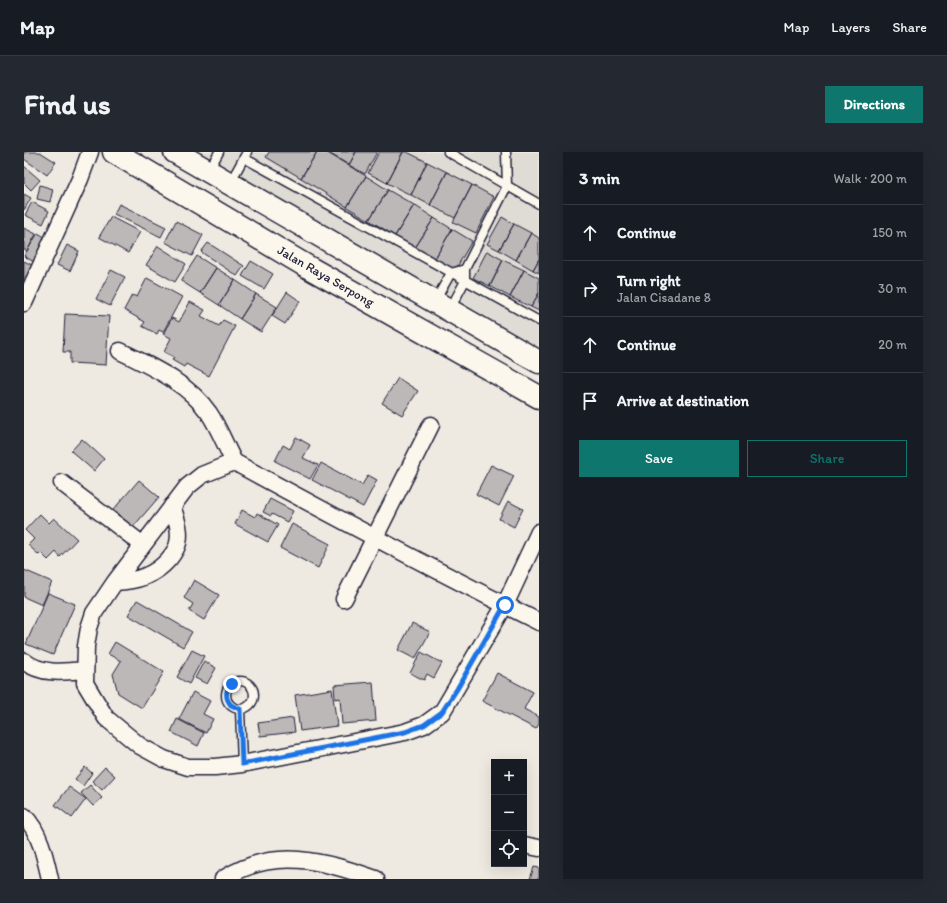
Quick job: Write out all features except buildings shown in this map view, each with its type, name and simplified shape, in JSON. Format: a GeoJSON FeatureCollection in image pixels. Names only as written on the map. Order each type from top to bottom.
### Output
{"type":"FeatureCollection","features":[{"type":"Feature","properties":{"kind":"main road","name":"Jalan Raya Serpong"},"geometry":{"type":"LineString","coordinates":[[114,152],[349,289],[539,397]]}},
{"type":"Feature","properties":{"kind":"main road"},"geometry":{"type":"LineString","coordinates":[[185,154],[208,171],[539,362]]}},
{"type":"Feature","properties":{"kind":"main road"},"geometry":{"type":"LineString","coordinates":[[349,289],[366,261]]}},
{"type":"Feature","properties":{"kind":"street"},"geometry":{"type":"LineString","coordinates":[[24,303],[80,179],[90,152]]}},
{"type":"Feature","properties":{"kind":"street"},"geometry":{"type":"LineString","coordinates":[[120,351],[164,374],[185,388],[209,413],[234,462],[374,538],[539,622]]}},
{"type":"Feature","properties":{"kind":"street"},"geometry":{"type":"LineString","coordinates":[[344,599],[430,425]]}},
{"type":"Feature","properties":{"kind":"street"},"geometry":{"type":"LineString","coordinates":[[234,462],[202,475],[186,487],[115,582],[94,613],[89,628],[86,646],[85,683],[106,718],[140,746],[164,759],[188,767],[215,767],[242,764],[405,732],[424,725],[442,712],[446,706],[505,605],[539,532]]}},
{"type":"Feature","properties":{"kind":"street"},"geometry":{"type":"LineString","coordinates":[[62,483],[143,545]]}},
{"type":"Feature","properties":{"kind":"street"},"geometry":{"type":"LineString","coordinates":[[115,582],[132,581],[154,574],[173,554],[178,543],[178,526],[172,506]]}},
{"type":"Feature","properties":{"kind":"street"},"geometry":{"type":"LineString","coordinates":[[24,661],[31,667],[56,672],[85,670]]}},
{"type":"Feature","properties":{"kind":"street"},"geometry":{"type":"LineString","coordinates":[[24,816],[32,825],[45,857],[50,879]]}},
{"type":"Feature","properties":{"kind":"street"},"geometry":{"type":"LineString","coordinates":[[527,846],[539,848]]}},
{"type":"Feature","properties":{"kind":"street"},"geometry":{"type":"LineString","coordinates":[[223,879],[236,871],[271,860],[302,859],[336,865],[376,879]]}},
{"type":"Feature","properties":{"kind":"lane"},"geometry":{"type":"LineString","coordinates":[[208,171],[219,152]]}},
{"type":"Feature","properties":{"kind":"lane"},"geometry":{"type":"LineString","coordinates":[[448,152],[539,204]]}},
{"type":"Feature","properties":{"kind":"lane"},"geometry":{"type":"LineString","coordinates":[[442,305],[465,281],[465,268],[508,186],[506,152]]}},
{"type":"Feature","properties":{"kind":"lane"},"geometry":{"type":"LineString","coordinates":[[229,183],[245,155],[465,281],[539,321]]}},
{"type":"Feature","properties":{"kind":"lane"},"geometry":{"type":"LineString","coordinates":[[451,273],[465,268]]}},
{"type":"Feature","properties":{"kind":"lane"},"geometry":{"type":"LineString","coordinates":[[442,305],[451,273]]}},
{"type":"Feature","properties":{"kind":"lane"},"geometry":{"type":"LineString","coordinates":[[240,709],[242,764]]}},
{"type":"Feature","properties":{"kind":"shaded area"},"geometry":{"type":"Polygon","coordinates":[[[205,152],[539,152],[539,347],[203,155],[205,152]]]}},
{"type":"Feature","properties":{"kind":"route"},"geometry":{"type":"LineString","coordinates":[[232,684],[227,690],[226,696],[231,705],[240,709],[242,764],[405,732],[424,725],[442,712],[457,689],[505,605]]}}]}
